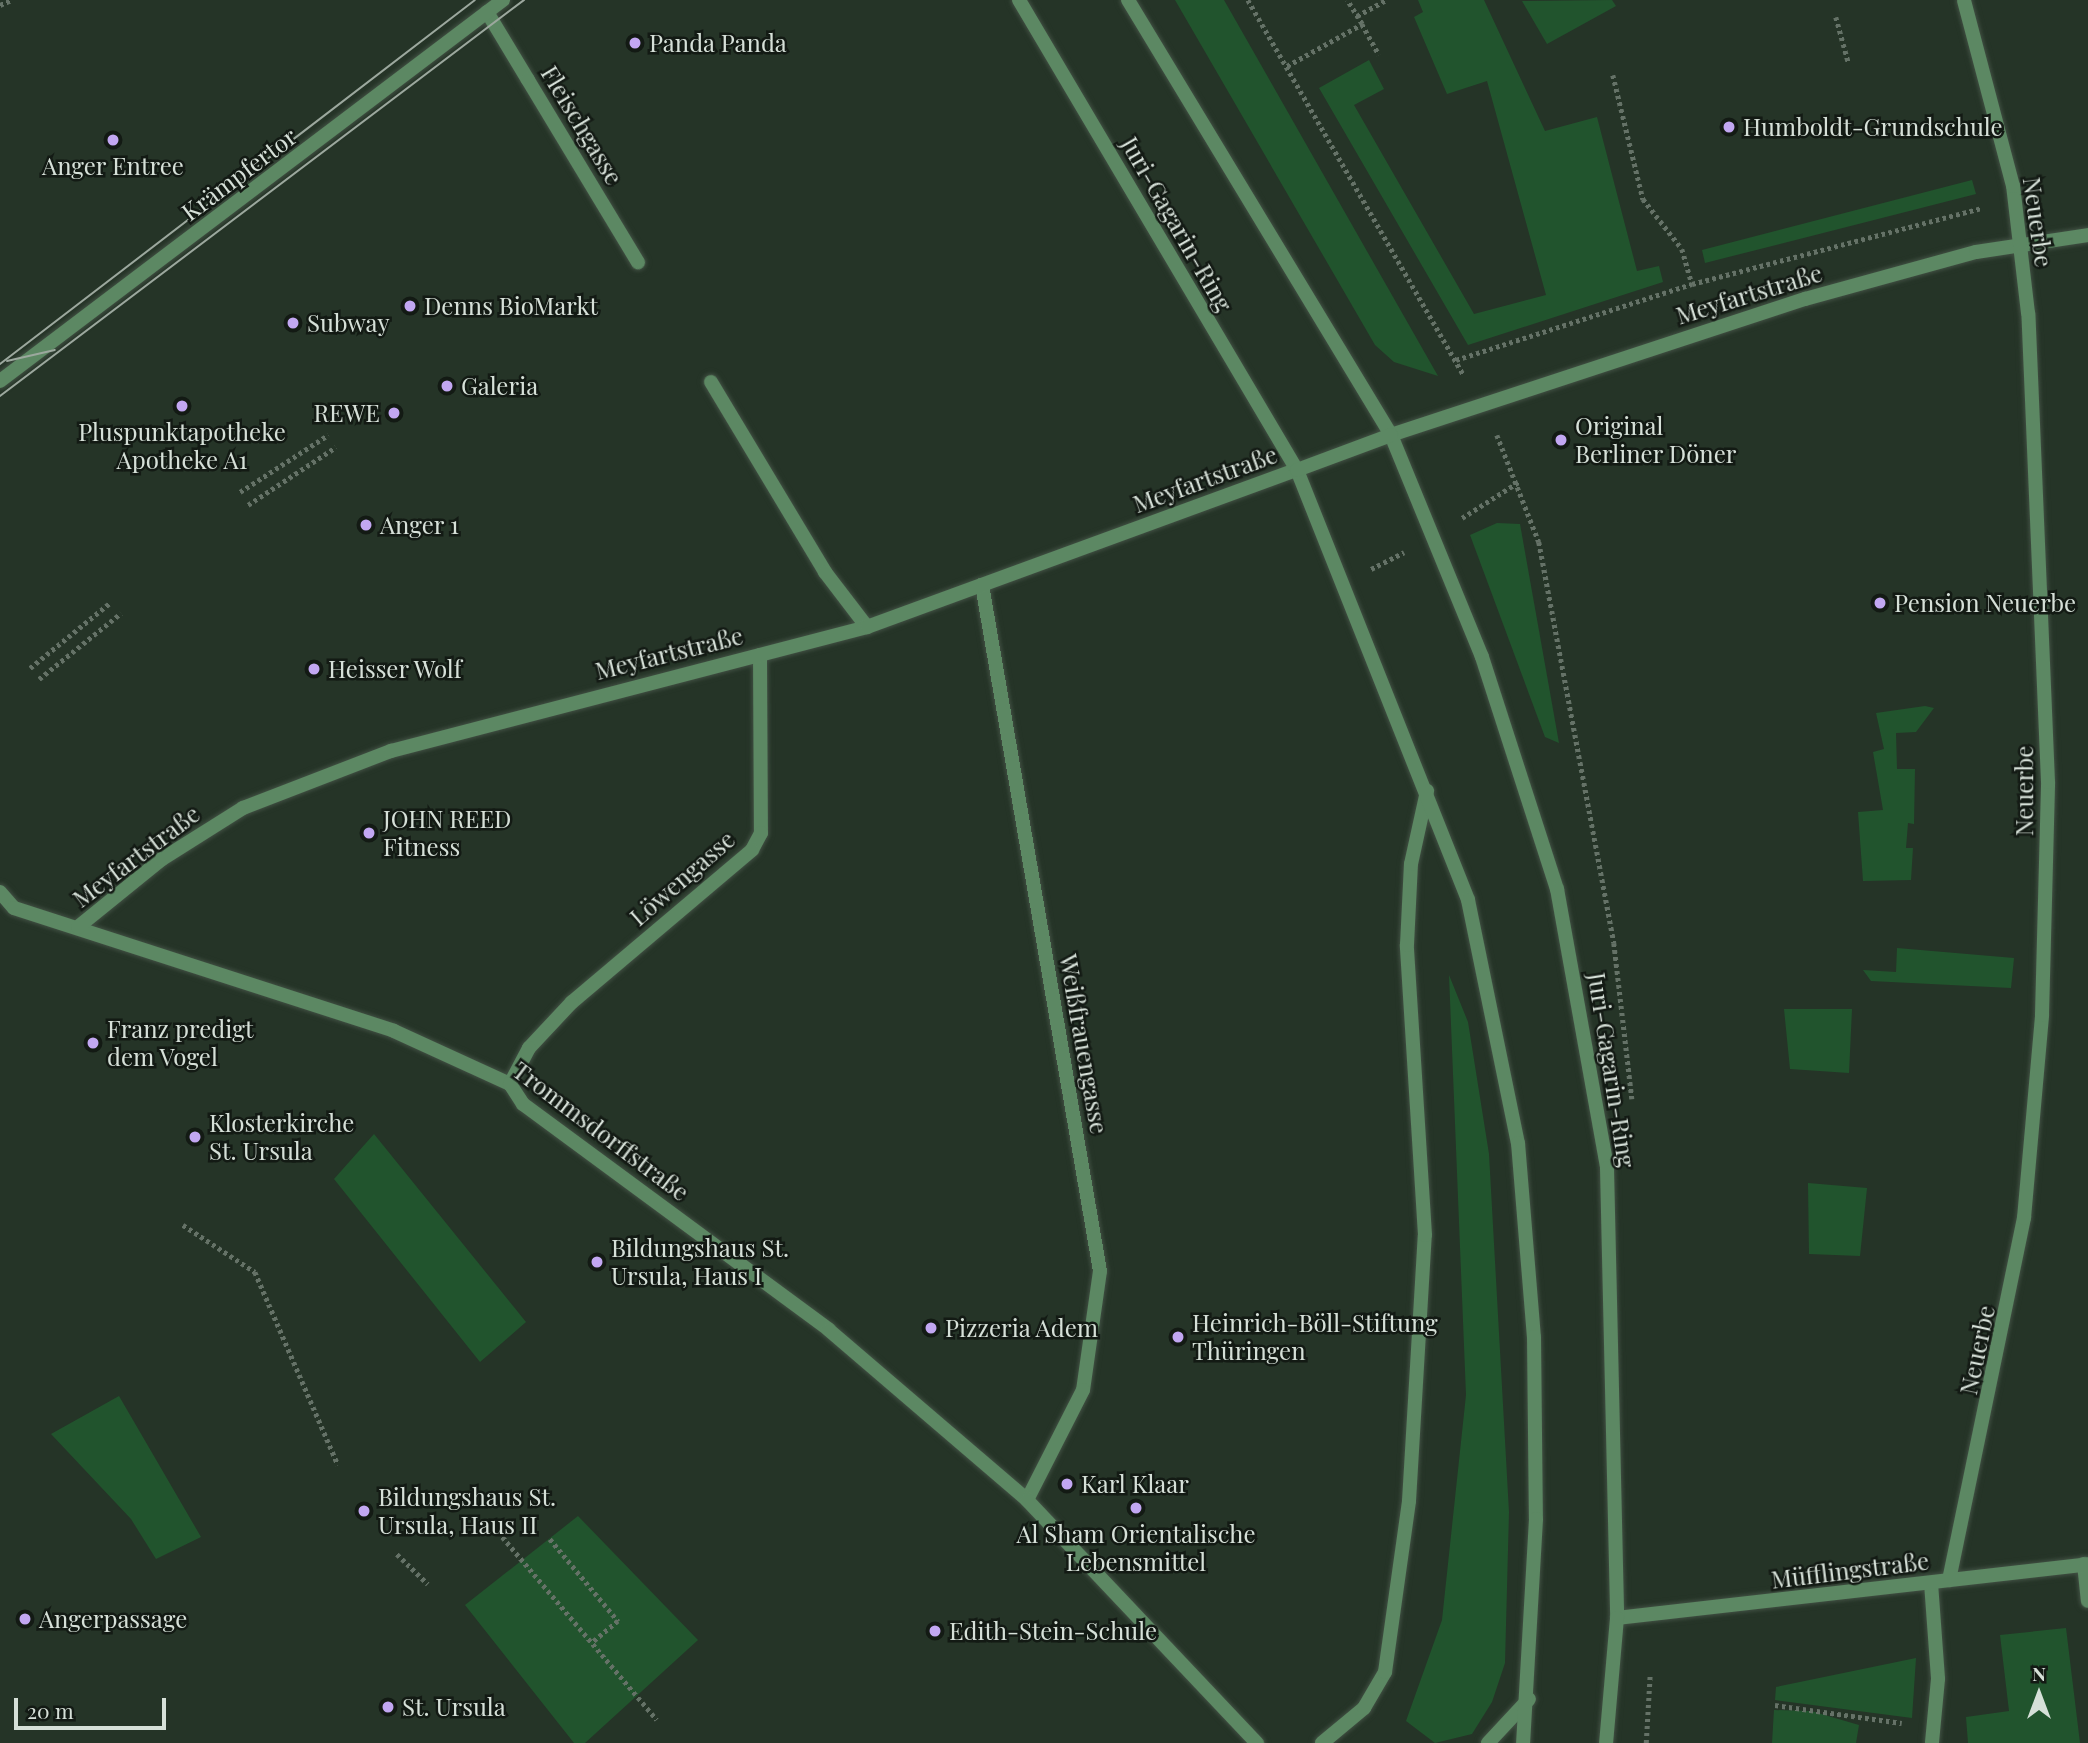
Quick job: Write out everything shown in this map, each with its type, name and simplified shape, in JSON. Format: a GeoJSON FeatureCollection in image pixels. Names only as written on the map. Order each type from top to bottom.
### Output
{"type":"FeatureCollection","features":[{"type":"Feature","properties":{"kind":"street","name":"Krämpfertor"},"geometry":{"type":"LineString","coordinates":[[0,381],[503,0]]}},
{"type":"Feature","properties":{"kind":"street","name":"Juri-Gagarin-Ring"},"geometry":{"type":"LineString","coordinates":[[1019,0],[1297,470],[1427,790],[1468,900],[1518,1143],[1534,1337],[1529,1699],[1523,1743]]}},
{"type":"Feature","properties":{"kind":"street","name":"Juri-Gagarin-Ring"},"geometry":{"type":"LineString","coordinates":[[1128,0],[1391,435],[1482,657],[1558,889],[1607,1168],[1617,1618],[1606,1743]]}},
{"type":"Feature","properties":{"kind":"street","name":"Neuerbe"},"geometry":{"type":"LineString","coordinates":[[1949,1580],[2016,1270],[2042,1015],[2048,769],[2032,364],[2013,186],[1964,0]]}},
{"type":"Feature","properties":{"kind":"street","name":"Fleischgasse"},"geometry":{"type":"LineString","coordinates":[[487,12],[638,261]]}},
{"type":"Feature","properties":{"kind":"street","name":"Meyfartstraße"},"geometry":{"type":"LineString","coordinates":[[1391,435],[1805,299],[2018,245],[2088,235]]}},
{"type":"Feature","properties":{"kind":"street"},"geometry":{"type":"LineString","coordinates":[[710,382],[825,572],[867,627]]}},
{"type":"Feature","properties":{"kind":"street"},"geometry":{"type":"LineString","coordinates":[[1297,470],[1391,435]]}},
{"type":"Feature","properties":{"kind":"street","name":"Meyfartstraße"},"geometry":{"type":"LineString","coordinates":[[78,927],[162,859],[243,808],[391,751],[867,627],[1297,470]]}},
{"type":"Feature","properties":{"kind":"street","name":"Weißfrauengasse"},"geometry":{"type":"LineString","coordinates":[[982,585],[1100,1271],[1083,1390],[1027,1500]]}},
{"type":"Feature","properties":{"kind":"street","name":"Löwengasse"},"geometry":{"type":"LineString","coordinates":[[510,1084],[529,1048],[572,1002],[752,850],[761,833],[760,655]]}},
{"type":"Feature","properties":{"kind":"street"},"geometry":{"type":"LineString","coordinates":[[1322,1743],[1364,1708],[1385,1672],[1407,1514],[1425,1235],[1407,945],[1411,864],[1427,790]]}},
{"type":"Feature","properties":{"kind":"street","name":"Trommsdorffstraße"},"geometry":{"type":"LineString","coordinates":[[0,892],[14,908],[394,1031],[510,1084],[523,1104],[829,1330],[1027,1500],[1257,1743]]}},
{"type":"Feature","properties":{"kind":"street"},"geometry":{"type":"LineString","coordinates":[[2086,1564],[2088,1601]]}},
{"type":"Feature","properties":{"kind":"street","name":"Müfflingstraße"},"geometry":{"type":"LineString","coordinates":[[1617,1618],[2086,1564]]}},
{"type":"Feature","properties":{"kind":"street"},"geometry":{"type":"LineString","coordinates":[[1931,1583],[1934,1726],[1932,1743]]}},
{"type":"Feature","properties":{"kind":"street"},"geometry":{"type":"LineString","coordinates":[[1488,1743],[1529,1699]]}},
{"type":"Feature","properties":{"kind":"path"},"geometry":{"type":"LineString","coordinates":[[0,5],[10,0]]}},
{"type":"Feature","properties":{"kind":"path"},"geometry":{"type":"LineString","coordinates":[[1248,0],[1482,405]]}},
{"type":"Feature","properties":{"kind":"path"},"geometry":{"type":"LineString","coordinates":[[1347,0],[1379,55]]}},
{"type":"Feature","properties":{"kind":"path"},"geometry":{"type":"LineString","coordinates":[[1357,16],[1386,0]]}},
{"type":"Feature","properties":{"kind":"path"},"geometry":{"type":"LineString","coordinates":[[1836,17],[1848,61]]}},
{"type":"Feature","properties":{"kind":"path"},"geometry":{"type":"LineString","coordinates":[[1287,66],[1362,24]]}},
{"type":"Feature","properties":{"kind":"path"},"geometry":{"type":"LineString","coordinates":[[1613,75],[1643,199],[1682,249],[1692,284]]}},
{"type":"Feature","properties":{"kind":"path"},"geometry":{"type":"LineString","coordinates":[[1456,360],[1692,284],[1989,206],[1985,194]]}},
{"type":"Feature","properties":{"kind":"path"},"geometry":{"type":"LineString","coordinates":[[240,492],[328,435]]}},
{"type":"Feature","properties":{"kind":"path"},"geometry":{"type":"LineString","coordinates":[[248,505],[336,447]]}},
{"type":"Feature","properties":{"kind":"path"},"geometry":{"type":"LineString","coordinates":[[30,668],[111,603]]}},
{"type":"Feature","properties":{"kind":"path"},"geometry":{"type":"LineString","coordinates":[[39,679],[121,613]]}},
{"type":"Feature","properties":{"kind":"path"},"geometry":{"type":"LineString","coordinates":[[183,1225],[255,1272],[338,1465]]}},
{"type":"Feature","properties":{"kind":"path"},"geometry":{"type":"LineString","coordinates":[[489,1521],[657,1720]]}},
{"type":"Feature","properties":{"kind":"path"},"geometry":{"type":"LineString","coordinates":[[550,1539],[618,1621],[592,1643]]}},
{"type":"Feature","properties":{"kind":"path"},"geometry":{"type":"LineString","coordinates":[[397,1554],[428,1584]]}},
{"type":"Feature","properties":{"kind":"path"},"geometry":{"type":"LineString","coordinates":[[1775,1705],[1934,1726]]}},
{"type":"Feature","properties":{"kind":"green space"},"geometry":{"type":"Polygon","coordinates":[[[1175,0],[1224,0],[1438,376],[1394,362],[1375,345],[1175,0]]]}},
{"type":"Feature","properties":{"kind":"green space"},"geometry":{"type":"Polygon","coordinates":[[[1418,0],[1484,0],[1545,131],[1597,117],[1637,271],[1659,266],[1663,282],[1468,345],[1319,88],[1369,60],[1384,89],[1354,105],[1474,314],[1546,295],[1487,81],[1447,94],[1414,17],[1423,12],[1418,0]]]}},
{"type":"Feature","properties":{"kind":"green space"},"geometry":{"type":"Polygon","coordinates":[[[1612,0],[1616,6],[1547,44],[1522,1],[1612,0]]]}},
{"type":"Feature","properties":{"kind":"green space"},"geometry":{"type":"Polygon","coordinates":[[[1972,180],[1976,194],[1705,263],[1702,250],[1972,180]]]}},
{"type":"Feature","properties":{"kind":"green space"},"geometry":{"type":"Polygon","coordinates":[[[1497,523],[1520,524],[1559,743],[1545,737],[1470,535],[1497,523]]]}},
{"type":"Feature","properties":{"kind":"green space"},"geometry":{"type":"Polygon","coordinates":[[[1925,706],[1934,708],[1916,732],[1896,733],[1897,769],[1915,769],[1914,824],[1908,823],[1906,848],[1913,848],[1911,880],[1863,881],[1858,812],[1883,810],[1873,752],[1884,749],[1876,713],[1925,706]]]}},
{"type":"Feature","properties":{"kind":"green space"},"geometry":{"type":"Polygon","coordinates":[[[1897,948],[2014,958],[2011,988],[1871,981],[1863,970],[1896,972],[1897,948]]]}},
{"type":"Feature","properties":{"kind":"green space"},"geometry":{"type":"Polygon","coordinates":[[[1449,975],[1468,1022],[1489,1154],[1509,1512],[1505,1663],[1492,1702],[1472,1734],[1435,1743],[1406,1721],[1442,1620],[1466,1395],[1449,975]]]}},
{"type":"Feature","properties":{"kind":"green space"},"geometry":{"type":"Polygon","coordinates":[[[1784,1009],[1852,1009],[1849,1073],[1790,1069],[1784,1009]]]}},
{"type":"Feature","properties":{"kind":"green space"},"geometry":{"type":"Polygon","coordinates":[[[374,1134],[526,1322],[480,1362],[334,1179],[374,1134]]]}},
{"type":"Feature","properties":{"kind":"green space"},"geometry":{"type":"Polygon","coordinates":[[[1808,1183],[1867,1188],[1860,1256],[1809,1254],[1808,1183]]]}},
{"type":"Feature","properties":{"kind":"green space"},"geometry":{"type":"Polygon","coordinates":[[[119,1396],[201,1537],[156,1559],[131,1519],[51,1434],[119,1396]]]}},
{"type":"Feature","properties":{"kind":"green space"},"geometry":{"type":"Polygon","coordinates":[[[578,1516],[698,1640],[585,1743],[574,1743],[465,1605],[578,1516]]]}},
{"type":"Feature","properties":{"kind":"green space"},"geometry":{"type":"Polygon","coordinates":[[[2066,1628],[2080,1743],[1968,1743],[1966,1717],[2009,1711],[2000,1635],[2066,1628]]]}},
{"type":"Feature","properties":{"kind":"green space"},"geometry":{"type":"Polygon","coordinates":[[[1916,1658],[1912,1718],[1775,1700],[1776,1687],[1916,1658]]]}},
{"type":"Feature","properties":{"kind":"green space"},"geometry":{"type":"Polygon","coordinates":[[[1774,1710],[1811,1711],[1859,1725],[1856,1743],[1772,1743],[1774,1710]]]}},
{"type":"Feature","properties":{"kind":"tram line"},"geometry":{"type":"LineString","coordinates":[[0,364],[475,0]]}},
{"type":"Feature","properties":{"kind":"tram line"},"geometry":{"type":"LineString","coordinates":[[0,396],[524,0]]}},
{"type":"Feature","properties":{"kind":"tram line"},"geometry":{"type":"LineString","coordinates":[[7,361],[55,350]]}},
{"type":"Feature","properties":{"kind":"place","name":"Panda Panda"},"geometry":{"type":"Point","coordinates":[635,43]}},
{"type":"Feature","properties":{"kind":"place","name":"Humboldt-Grundschule"},"geometry":{"type":"Point","coordinates":[1729,127]}},
{"type":"Feature","properties":{"kind":"place","name":"Anger Entree"},"geometry":{"type":"Point","coordinates":[113,140]}},
{"type":"Feature","properties":{"kind":"place","name":"Denns BioMarkt"},"geometry":{"type":"Point","coordinates":[410,306]}},
{"type":"Feature","properties":{"kind":"place","name":"Subway"},"geometry":{"type":"Point","coordinates":[293,323]}},
{"type":"Feature","properties":{"kind":"place","name":"Galeria"},"geometry":{"type":"Point","coordinates":[447,386]}},
{"type":"Feature","properties":{"kind":"place","name":"Pluspunktapotheke Apotheke A1"},"geometry":{"type":"Point","coordinates":[182,406]}},
{"type":"Feature","properties":{"kind":"place","name":"REWE"},"geometry":{"type":"Point","coordinates":[394,413]}},
{"type":"Feature","properties":{"kind":"place","name":"Original Berliner Döner"},"geometry":{"type":"Point","coordinates":[1561,440]}},
{"type":"Feature","properties":{"kind":"place","name":"Anger 1"},"geometry":{"type":"Point","coordinates":[366,525]}},
{"type":"Feature","properties":{"kind":"place","name":"Pension Neuerbe"},"geometry":{"type":"Point","coordinates":[1880,603]}},
{"type":"Feature","properties":{"kind":"place","name":"Heisser Wolf"},"geometry":{"type":"Point","coordinates":[314,669]}},
{"type":"Feature","properties":{"kind":"place","name":"JOHN REED Fitness"},"geometry":{"type":"Point","coordinates":[369,833]}},
{"type":"Feature","properties":{"kind":"place","name":"Franz predigt dem Vogel"},"geometry":{"type":"Point","coordinates":[93,1043]}},
{"type":"Feature","properties":{"kind":"place","name":"Klosterkirche St. Ursula"},"geometry":{"type":"Point","coordinates":[195,1137]}},
{"type":"Feature","properties":{"kind":"place","name":"Bildungshaus St. Ursula, Haus I"},"geometry":{"type":"Point","coordinates":[597,1262]}},
{"type":"Feature","properties":{"kind":"place","name":"Pizzeria Adem"},"geometry":{"type":"Point","coordinates":[931,1328]}},
{"type":"Feature","properties":{"kind":"place","name":"Heinrich-Böll-Stiftung Thüringen"},"geometry":{"type":"Point","coordinates":[1178,1337]}},
{"type":"Feature","properties":{"kind":"place","name":"Karl Klaar"},"geometry":{"type":"Point","coordinates":[1067,1484]}},
{"type":"Feature","properties":{"kind":"place","name":"Al Sham Orientalische Lebensmittel"},"geometry":{"type":"Point","coordinates":[1136,1508]}},
{"type":"Feature","properties":{"kind":"place","name":"Bildungshaus St. Ursula, Haus II"},"geometry":{"type":"Point","coordinates":[364,1511]}},
{"type":"Feature","properties":{"kind":"place","name":"Angerpassage"},"geometry":{"type":"Point","coordinates":[25,1619]}},
{"type":"Feature","properties":{"kind":"place","name":"Edith-Stein-Schule"},"geometry":{"type":"Point","coordinates":[935,1631]}},
{"type":"Feature","properties":{"kind":"place","name":"St. Ursula"},"geometry":{"type":"Point","coordinates":[388,1707]}}]}
